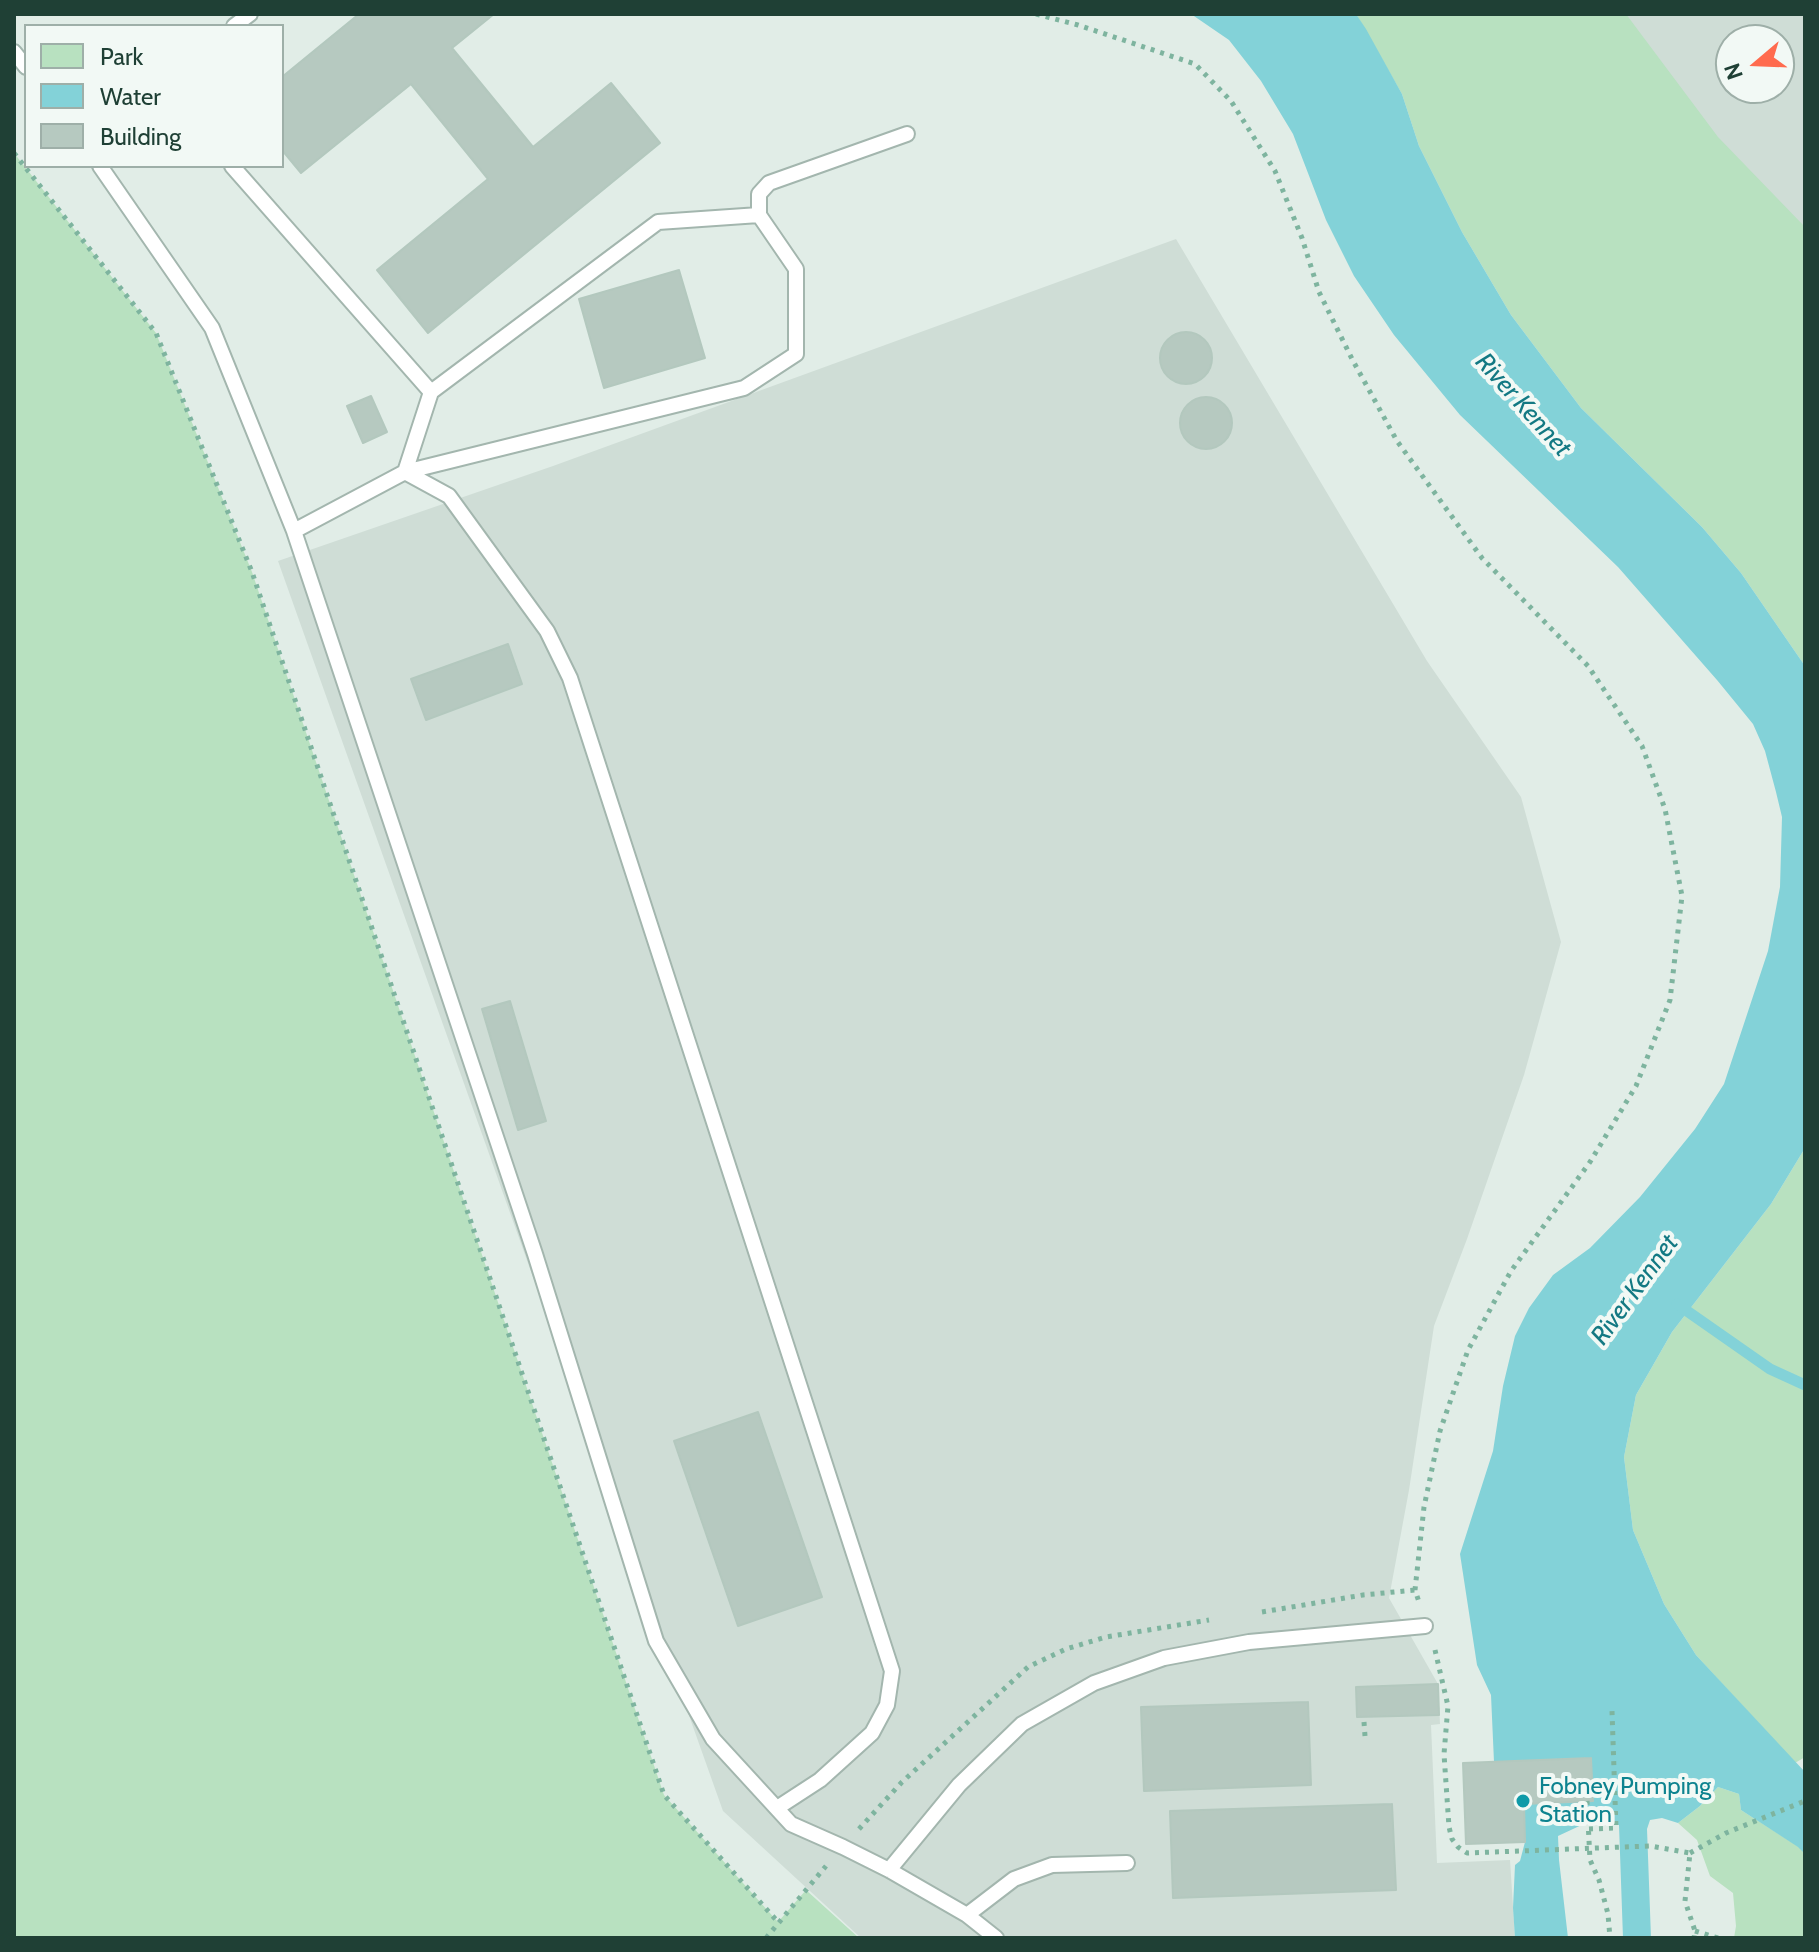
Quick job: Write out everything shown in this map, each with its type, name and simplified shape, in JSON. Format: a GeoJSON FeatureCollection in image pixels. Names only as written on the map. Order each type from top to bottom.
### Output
{"type":"FeatureCollection","features":[{"type":"Feature","properties":{"kind":"lane"},"geometry":{"type":"LineString","coordinates":[[294,531],[405,472],[744,388],[796,354],[796,269],[759,215],[759,194],[769,183],[907,134]]}},
{"type":"Feature","properties":{"kind":"lane"},"geometry":{"type":"LineString","coordinates":[[101,168],[212,328],[294,531],[535,1254],[656,1641],[713,1739],[791,1824],[889,1870],[967,1915],[996,1938]]}},
{"type":"Feature","properties":{"kind":"lane"},"geometry":{"type":"LineString","coordinates":[[234,168],[431,392]]}},
{"type":"Feature","properties":{"kind":"lane"},"geometry":{"type":"LineString","coordinates":[[405,472],[431,392],[658,222],[759,215]]}},
{"type":"Feature","properties":{"kind":"lane"},"geometry":{"type":"LineString","coordinates":[[405,472],[449,496],[547,631],[570,678],[892,1671],[887,1705],[872,1733],[820,1780],[777,1808]]}},
{"type":"Feature","properties":{"kind":"lane"},"geometry":{"type":"LineString","coordinates":[[889,1870],[959,1785],[1022,1724],[1094,1683],[1164,1658],[1249,1642],[1425,1626]]}},
{"type":"Feature","properties":{"kind":"lane"},"geometry":{"type":"LineString","coordinates":[[967,1915],[1014,1879],[1052,1865],[1127,1863]]}},
{"type":"Feature","properties":{"kind":"path"},"geometry":{"type":"LineString","coordinates":[[1036,14],[1195,64],[1231,101],[1275,171],[1302,238],[1319,292],[1397,441],[1482,558],[1588,666],[1642,746],[1665,809],[1682,896],[1670,1000],[1636,1086],[1590,1162],[1511,1271],[1468,1350],[1440,1431],[1424,1507],[1415,1590],[1437,1655],[1448,1706],[1444,1754],[1445,1797],[1452,1839],[1467,1853],[1650,1846],[1690,1853],[1726,1833],[1805,1801]]}},
{"type":"Feature","properties":{"kind":"path"},"geometry":{"type":"LineString","coordinates":[[26,168],[156,333],[252,572],[664,1795],[778,1922]]}},
{"type":"Feature","properties":{"kind":"path"},"geometry":{"type":"LineString","coordinates":[[766,1938],[902,1782],[1028,1667]]}},
{"type":"Feature","properties":{"kind":"path"},"geometry":{"type":"LineString","coordinates":[[1588,1826],[1616,1828],[1612,1711]]}},
{"type":"Feature","properties":{"kind":"path"},"geometry":{"type":"LineString","coordinates":[[1364,1722],[1365,1736]]}},
{"type":"Feature","properties":{"kind":"path"},"geometry":{"type":"LineString","coordinates":[[1587,1801],[1590,1860],[1608,1914],[1610,1938]]}},
{"type":"Feature","properties":{"kind":"path"},"geometry":{"type":"LineString","coordinates":[[1690,1853],[1685,1901],[1694,1934],[1718,1938]]}},
{"type":"Feature","properties":{"kind":"shaded area"},"geometry":{"type":"Polygon","coordinates":[[[1468,14],[1805,14],[1805,303],[1468,14]]]}},
{"type":"Feature","properties":{"kind":"shaded area"},"geometry":{"type":"Polygon","coordinates":[[[1176,239],[1427,661],[1521,797],[1561,942],[1524,1075],[1434,1326],[1389,1598],[1438,1684],[1440,1724],[1431,1725],[1437,1863],[1510,1860],[1515,1938],[861,1938],[723,1811],[278,561],[553,466],[1176,239]]]}},
{"type":"Feature","properties":{"kind":"green space"},"geometry":{"type":"Polygon","coordinates":[[[1356,14],[1626,14],[1718,137],[1805,227],[1805,666],[1741,573],[1702,527],[1581,408],[1511,315],[1462,232],[1419,146],[1402,94],[1356,14]]]}},
{"type":"Feature","properties":{"kind":"green space"},"geometry":{"type":"Polygon","coordinates":[[[14,153],[156,333],[252,572],[664,1795],[778,1922],[806,1890],[859,1938],[14,1938],[14,153]]]}},
{"type":"Feature","properties":{"kind":"green space"},"geometry":{"type":"Polygon","coordinates":[[[1805,1148],[1805,1757],[1795,1763],[1696,1655],[1664,1604],[1633,1530],[1624,1457],[1636,1395],[1672,1332],[1771,1204],[1805,1148]]]}},
{"type":"Feature","properties":{"kind":"green space"},"geometry":{"type":"Polygon","coordinates":[[[1718,1787],[1739,1794],[1741,1810],[1805,1854],[1805,1938],[1734,1938],[1733,1893],[1710,1876],[1697,1840],[1678,1823],[1718,1787]]]}},
{"type":"Feature","properties":{"kind":"water","name":"River Kennet"},"geometry":{"type":"Polygon","coordinates":[[[1191,14],[1356,14],[1402,94],[1419,146],[1462,232],[1511,315],[1581,408],[1702,527],[1741,573],[1805,666],[1805,1148],[1771,1204],[1672,1332],[1636,1395],[1624,1457],[1633,1530],[1664,1604],[1696,1655],[1805,1772],[1805,1854],[1741,1810],[1739,1794],[1718,1787],[1678,1823],[1662,1818],[1650,1820],[1647,1829],[1651,1938],[1623,1938],[1619,1825],[1588,1822],[1558,1836],[1568,1938],[1515,1938],[1515,1865],[1520,1861],[1525,1842],[1524,1804],[1592,1801],[1591,1759],[1494,1762],[1491,1695],[1477,1665],[1460,1554],[1493,1451],[1515,1336],[1529,1308],[1553,1275],[1590,1248],[1640,1197],[1695,1129],[1724,1084],[1768,951],[1780,887],[1782,817],[1765,751],[1753,724],[1618,567],[1460,415],[1394,335],[1354,276],[1326,220],[1293,134],[1261,81],[1229,40],[1191,14]]]}},
{"type":"Feature","properties":{"kind":"building"},"geometry":{"type":"Polygon","coordinates":[[[359,14],[494,14],[452,48],[533,147],[611,83],[660,143],[428,333],[377,270],[488,179],[411,84],[301,173],[284,152],[284,75],[359,14]]]}},
{"type":"Feature","properties":{"kind":"building"},"geometry":{"type":"Polygon","coordinates":[[[679,270],[705,358],[604,388],[579,299],[679,270]]]}},
{"type":"Feature","properties":{"kind":"building"},"geometry":{"type":"Polygon","coordinates":[[[1186,332],[1205,339],[1212,358],[1205,377],[1186,384],[1167,377],[1160,358],[1167,339],[1186,332]]]}},
{"type":"Feature","properties":{"kind":"building"},"geometry":{"type":"Polygon","coordinates":[[[371,396],[387,432],[363,443],[347,406],[371,396]]]}},
{"type":"Feature","properties":{"kind":"building"},"geometry":{"type":"Polygon","coordinates":[[[1206,397],[1225,404],[1232,423],[1225,442],[1206,449],[1187,442],[1180,423],[1187,404],[1206,397]]]}},
{"type":"Feature","properties":{"kind":"building"},"geometry":{"type":"Polygon","coordinates":[[[508,644],[522,684],[426,720],[411,679],[508,644]]]}},
{"type":"Feature","properties":{"kind":"building"},"geometry":{"type":"Polygon","coordinates":[[[510,1001],[546,1121],[518,1130],[482,1009],[510,1001]]]}},
{"type":"Feature","properties":{"kind":"building"},"geometry":{"type":"Polygon","coordinates":[[[758,1412],[822,1597],[738,1626],[674,1441],[758,1412]]]}},
{"type":"Feature","properties":{"kind":"building"},"geometry":{"type":"Polygon","coordinates":[[[1438,1684],[1439,1715],[1357,1717],[1356,1687],[1438,1684]]]}},
{"type":"Feature","properties":{"kind":"building"},"geometry":{"type":"Polygon","coordinates":[[[1308,1702],[1311,1785],[1144,1791],[1141,1707],[1308,1702]]]}},
{"type":"Feature","properties":{"kind":"building","name":"Fobney Pumping Station"},"geometry":{"type":"Polygon","coordinates":[[[1591,1758],[1593,1801],[1524,1804],[1525,1842],[1466,1844],[1463,1763],[1591,1758]]]}},
{"type":"Feature","properties":{"kind":"building"},"geometry":{"type":"Polygon","coordinates":[[[1392,1804],[1396,1890],[1173,1898],[1170,1811],[1392,1804]]]}},
{"type":"Feature","properties":{"kind":"waterway"},"geometry":{"type":"LineString","coordinates":[[1677,1304],[1770,1369],[1805,1385]]}},
{"type":"Feature","properties":{"kind":"place","name":"Fobney Pumping Station"},"geometry":{"type":"Point","coordinates":[1523,1801]}}]}
